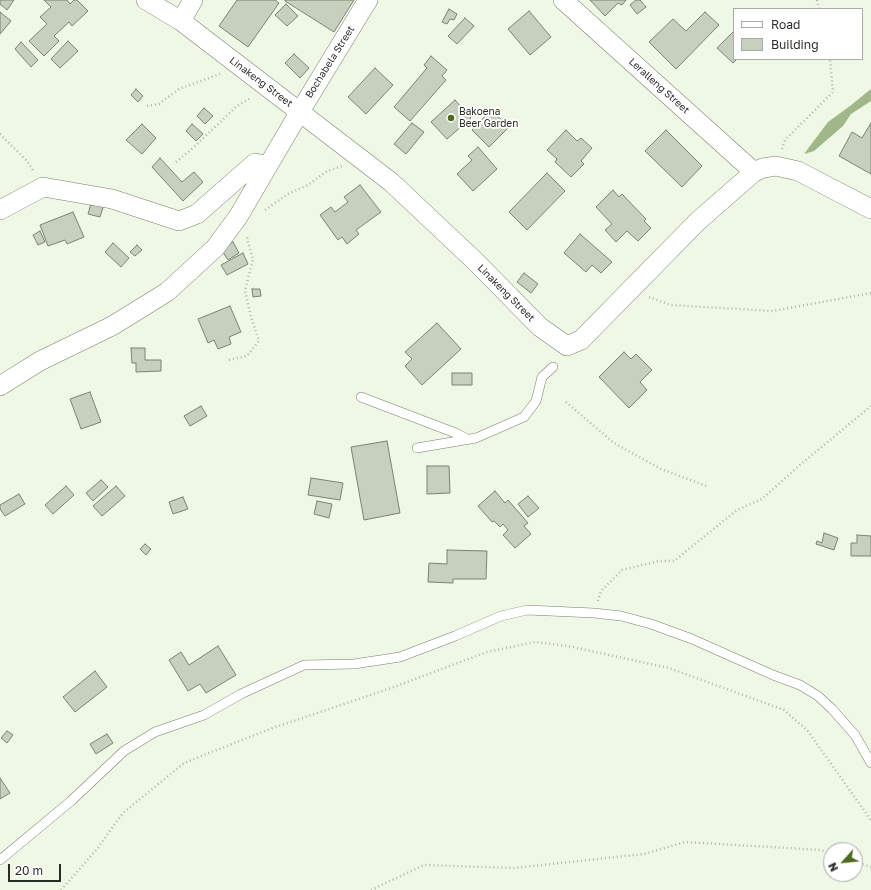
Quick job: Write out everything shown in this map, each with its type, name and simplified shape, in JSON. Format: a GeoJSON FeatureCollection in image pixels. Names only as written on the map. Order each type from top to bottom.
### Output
{"type":"FeatureCollection","features":[{"type":"Feature","properties":{"kind":"street","name":"Linakeng Street"},"geometry":{"type":"LineString","coordinates":[[146,0],[181,21],[391,182],[475,261],[540,327],[567,346],[581,340],[698,221],[754,172],[763,168],[776,166],[798,171],[871,209]]}},
{"type":"Feature","properties":{"kind":"street"},"geometry":{"type":"LineString","coordinates":[[181,21],[193,0]]}},
{"type":"Feature","properties":{"kind":"street","name":"Bochabela Street"},"geometry":{"type":"LineString","coordinates":[[0,386],[40,361],[112,326],[168,292],[215,248],[238,217],[368,0]]}},
{"type":"Feature","properties":{"kind":"street","name":"Leralleng Street"},"geometry":{"type":"LineString","coordinates":[[563,0],[754,172]]}},
{"type":"Feature","properties":{"kind":"street"},"geometry":{"type":"LineString","coordinates":[[0,210],[43,187],[112,199],[179,221],[197,214],[255,163],[268,166]]}},
{"type":"Feature","properties":{"kind":"lane"},"geometry":{"type":"LineString","coordinates":[[417,448],[476,438],[524,417],[536,401],[542,377],[553,366]]}},
{"type":"Feature","properties":{"kind":"lane"},"geometry":{"type":"LineString","coordinates":[[361,397],[458,434],[467,439]]}},
{"type":"Feature","properties":{"kind":"lane"},"geometry":{"type":"LineString","coordinates":[[0,860],[71,801],[124,751],[155,732],[204,715],[241,694],[304,665],[354,664],[400,657],[456,636],[501,616],[527,610],[594,613],[621,616],[651,624],[692,639],[773,676],[800,685],[818,696],[856,735],[871,763]]}},
{"type":"Feature","properties":{"kind":"path"},"geometry":{"type":"LineString","coordinates":[[776,166],[785,140],[833,92],[830,60]]}},
{"type":"Feature","properties":{"kind":"path"},"geometry":{"type":"LineString","coordinates":[[147,106],[159,104],[179,89],[226,71]]}},
{"type":"Feature","properties":{"kind":"path"},"geometry":{"type":"LineString","coordinates":[[176,162],[237,106],[255,95]]}},
{"type":"Feature","properties":{"kind":"path"},"geometry":{"type":"LineString","coordinates":[[0,134],[27,162],[43,187]]}},
{"type":"Feature","properties":{"kind":"path"},"geometry":{"type":"LineString","coordinates":[[262,213],[277,201],[308,185],[327,171],[344,166]]}},
{"type":"Feature","properties":{"kind":"path"},"geometry":{"type":"LineString","coordinates":[[229,360],[247,356],[259,341],[251,317],[245,291],[253,259],[247,239],[249,232]]}},
{"type":"Feature","properties":{"kind":"path"},"geometry":{"type":"LineString","coordinates":[[631,290],[671,305],[773,310],[871,293]]}},
{"type":"Feature","properties":{"kind":"path"},"geometry":{"type":"LineString","coordinates":[[566,402],[614,443],[660,470],[709,487]]}},
{"type":"Feature","properties":{"kind":"path"},"geometry":{"type":"LineString","coordinates":[[594,613],[602,591],[622,570],[659,561],[674,562],[737,510],[762,499],[800,465],[871,406]]}},
{"type":"Feature","properties":{"kind":"path"},"geometry":{"type":"LineString","coordinates":[[61,890],[96,849],[123,813],[184,763],[270,729],[394,687],[487,652],[535,642],[568,646],[669,668],[784,710],[807,730],[871,820]]}},
{"type":"Feature","properties":{"kind":"path"},"geometry":{"type":"LineString","coordinates":[[371,890],[424,865],[514,868],[644,854],[685,842],[823,851]]}},
{"type":"Feature","properties":{"kind":"green space"},"geometry":{"type":"Polygon","coordinates":[[[871,89],[871,101],[851,114],[843,126],[814,151],[804,154],[828,122],[871,89]]]}},
{"type":"Feature","properties":{"kind":"building"},"geometry":{"type":"Polygon","coordinates":[[[0,0],[14,0],[7,10],[0,4],[0,0]]]}},
{"type":"Feature","properties":{"kind":"building"},"geometry":{"type":"Polygon","coordinates":[[[44,0],[67,0],[70,4],[74,0],[77,0],[88,11],[72,26],[69,22],[54,36],[59,41],[44,56],[29,41],[47,24],[40,17],[51,7],[44,0]]]}},
{"type":"Feature","properties":{"kind":"building"},"geometry":{"type":"Polygon","coordinates":[[[237,0],[275,0],[279,3],[248,47],[219,26],[237,0]]]}},
{"type":"Feature","properties":{"kind":"building"},"geometry":{"type":"Polygon","coordinates":[[[285,0],[354,0],[334,32],[285,0]]]}},
{"type":"Feature","properties":{"kind":"building"},"geometry":{"type":"Polygon","coordinates":[[[590,0],[626,0],[622,5],[618,3],[605,16],[590,0]]]}},
{"type":"Feature","properties":{"kind":"building"},"geometry":{"type":"Polygon","coordinates":[[[636,0],[640,0],[646,7],[637,14],[630,5],[636,0]]]}},
{"type":"Feature","properties":{"kind":"building"},"geometry":{"type":"Polygon","coordinates":[[[286,4],[298,16],[287,26],[275,15],[286,4]]]}},
{"type":"Feature","properties":{"kind":"building"},"geometry":{"type":"Polygon","coordinates":[[[449,9],[457,14],[454,20],[450,19],[447,24],[442,22],[449,9]]]}},
{"type":"Feature","properties":{"kind":"building"},"geometry":{"type":"Polygon","coordinates":[[[529,11],[551,37],[530,55],[508,29],[529,11]]]}},
{"type":"Feature","properties":{"kind":"building"},"geometry":{"type":"Polygon","coordinates":[[[0,12],[11,21],[0,34],[0,12]]]}},
{"type":"Feature","properties":{"kind":"building"},"geometry":{"type":"Polygon","coordinates":[[[705,12],[719,25],[676,69],[649,42],[673,19],[686,31],[705,12]]]}},
{"type":"Feature","properties":{"kind":"building"},"geometry":{"type":"Polygon","coordinates":[[[465,18],[474,26],[457,44],[448,36],[465,18]]]}},
{"type":"Feature","properties":{"kind":"building"},"geometry":{"type":"Polygon","coordinates":[[[733,32],[733,60],[736,60],[733,63],[717,48],[733,32]]]}},
{"type":"Feature","properties":{"kind":"building"},"geometry":{"type":"Polygon","coordinates":[[[68,41],[78,51],[60,68],[51,59],[68,41]]]}},
{"type":"Feature","properties":{"kind":"building"},"geometry":{"type":"Polygon","coordinates":[[[21,42],[38,60],[31,67],[15,49],[21,42]]]}},
{"type":"Feature","properties":{"kind":"building"},"geometry":{"type":"Polygon","coordinates":[[[294,54],[309,68],[300,78],[285,63],[294,54]]]}},
{"type":"Feature","properties":{"kind":"building"},"geometry":{"type":"Polygon","coordinates":[[[431,56],[447,70],[442,76],[446,80],[410,121],[394,107],[427,68],[424,65],[431,56]]]}},
{"type":"Feature","properties":{"kind":"building"},"geometry":{"type":"Polygon","coordinates":[[[375,68],[393,85],[366,114],[348,97],[375,68]]]}},
{"type":"Feature","properties":{"kind":"building"},"geometry":{"type":"Polygon","coordinates":[[[136,89],[143,96],[138,102],[131,95],[136,89]]]}},
{"type":"Feature","properties":{"kind":"building"},"geometry":{"type":"Polygon","coordinates":[[[455,100],[471,118],[447,139],[431,122],[455,100]]]}},
{"type":"Feature","properties":{"kind":"building"},"geometry":{"type":"Polygon","coordinates":[[[204,108],[213,116],[205,124],[197,116],[204,108]]]}},
{"type":"Feature","properties":{"kind":"building"},"geometry":{"type":"Polygon","coordinates":[[[491,110],[509,127],[489,147],[472,130],[491,110]]]}},
{"type":"Feature","properties":{"kind":"building"},"geometry":{"type":"Polygon","coordinates":[[[412,123],[424,132],[406,154],[394,144],[412,123]]]}},
{"type":"Feature","properties":{"kind":"building"},"geometry":{"type":"Polygon","coordinates":[[[871,123],[871,174],[839,156],[852,132],[862,138],[871,123]]]}},
{"type":"Feature","properties":{"kind":"building"},"geometry":{"type":"Polygon","coordinates":[[[142,124],[156,138],[142,154],[126,140],[142,124]]]}},
{"type":"Feature","properties":{"kind":"building"},"geometry":{"type":"Polygon","coordinates":[[[192,124],[203,134],[196,141],[186,131],[192,124]]]}},
{"type":"Feature","properties":{"kind":"building"},"geometry":{"type":"Polygon","coordinates":[[[566,130],[577,141],[581,138],[592,148],[581,161],[584,164],[571,177],[555,162],[557,159],[547,150],[566,130]]]}},
{"type":"Feature","properties":{"kind":"building"},"geometry":{"type":"Polygon","coordinates":[[[666,130],[702,166],[682,187],[645,151],[666,130]]]}},
{"type":"Feature","properties":{"kind":"building"},"geometry":{"type":"Polygon","coordinates":[[[478,147],[497,169],[473,191],[457,174],[472,160],[468,156],[478,147]]]}},
{"type":"Feature","properties":{"kind":"building"},"geometry":{"type":"Polygon","coordinates":[[[160,158],[182,182],[194,172],[203,182],[183,201],[152,167],[160,158]]]}},
{"type":"Feature","properties":{"kind":"building"},"geometry":{"type":"Polygon","coordinates":[[[547,173],[565,191],[527,230],[509,212],[547,173]]]}},
{"type":"Feature","properties":{"kind":"building"},"geometry":{"type":"Polygon","coordinates":[[[360,185],[381,212],[356,230],[359,234],[347,244],[342,237],[338,240],[320,215],[331,207],[335,212],[348,202],[344,197],[360,185]]]}},
{"type":"Feature","properties":{"kind":"building"},"geometry":{"type":"Polygon","coordinates":[[[613,190],[619,197],[622,194],[646,219],[644,221],[651,228],[638,241],[627,231],[616,242],[605,230],[612,224],[596,207],[613,190]]]}},
{"type":"Feature","properties":{"kind":"building"},"geometry":{"type":"Polygon","coordinates":[[[92,200],[104,204],[100,217],[88,214],[92,200]]]}},
{"type":"Feature","properties":{"kind":"building"},"geometry":{"type":"Polygon","coordinates":[[[73,212],[84,237],[67,244],[65,240],[48,246],[40,225],[73,212]]]}},
{"type":"Feature","properties":{"kind":"building"},"geometry":{"type":"Polygon","coordinates":[[[40,231],[45,242],[38,245],[33,235],[40,231]]]}},
{"type":"Feature","properties":{"kind":"building"},"geometry":{"type":"Polygon","coordinates":[[[580,234],[612,262],[601,273],[592,265],[586,272],[564,253],[580,234]]]}},
{"type":"Feature","properties":{"kind":"building"},"geometry":{"type":"Polygon","coordinates":[[[233,242],[239,253],[228,260],[221,249],[233,242]]]}},
{"type":"Feature","properties":{"kind":"building"},"geometry":{"type":"Polygon","coordinates":[[[113,243],[129,258],[121,267],[105,252],[113,243]]]}},
{"type":"Feature","properties":{"kind":"building"},"geometry":{"type":"Polygon","coordinates":[[[137,245],[142,250],[135,256],[130,252],[137,245]]]}},
{"type":"Feature","properties":{"kind":"building"},"geometry":{"type":"Polygon","coordinates":[[[243,253],[248,264],[227,275],[221,265],[243,253]]]}},
{"type":"Feature","properties":{"kind":"building"},"geometry":{"type":"Polygon","coordinates":[[[524,273],[538,284],[531,293],[517,282],[524,273]]]}},
{"type":"Feature","properties":{"kind":"building"},"geometry":{"type":"Polygon","coordinates":[[[252,289],[260,289],[261,296],[253,297],[252,289]]]}},
{"type":"Feature","properties":{"kind":"building"},"geometry":{"type":"Polygon","coordinates":[[[230,306],[241,332],[229,337],[231,344],[218,349],[214,340],[208,343],[198,319],[230,306]]]}},
{"type":"Feature","properties":{"kind":"building"},"geometry":{"type":"Polygon","coordinates":[[[437,323],[461,349],[422,385],[405,366],[412,359],[405,352],[437,323]]]}},
{"type":"Feature","properties":{"kind":"building"},"geometry":{"type":"Polygon","coordinates":[[[131,348],[145,348],[145,360],[161,360],[161,371],[136,372],[136,363],[132,363],[131,348]]]}},
{"type":"Feature","properties":{"kind":"building"},"geometry":{"type":"Polygon","coordinates":[[[624,352],[631,359],[636,354],[652,370],[640,382],[647,390],[629,408],[599,377],[624,352]]]}},
{"type":"Feature","properties":{"kind":"building"},"geometry":{"type":"Polygon","coordinates":[[[452,373],[472,373],[472,385],[452,385],[452,373]]]}},
{"type":"Feature","properties":{"kind":"building"},"geometry":{"type":"Polygon","coordinates":[[[90,392],[101,422],[81,429],[70,399],[90,392]]]}},
{"type":"Feature","properties":{"kind":"building"},"geometry":{"type":"Polygon","coordinates":[[[201,406],[207,416],[190,426],[184,416],[201,406]]]}},
{"type":"Feature","properties":{"kind":"building"},"geometry":{"type":"Polygon","coordinates":[[[387,441],[400,513],[364,520],[351,447],[387,441]]]}},
{"type":"Feature","properties":{"kind":"building"},"geometry":{"type":"Polygon","coordinates":[[[427,466],[449,466],[450,493],[427,494],[427,466]]]}},
{"type":"Feature","properties":{"kind":"building"},"geometry":{"type":"Polygon","coordinates":[[[311,478],[343,483],[340,500],[308,495],[311,478]]]}},
{"type":"Feature","properties":{"kind":"building"},"geometry":{"type":"Polygon","coordinates":[[[101,480],[108,487],[93,501],[86,493],[101,480]]]}},
{"type":"Feature","properties":{"kind":"building"},"geometry":{"type":"Polygon","coordinates":[[[66,486],[74,495],[53,514],[45,505],[66,486]]]}},
{"type":"Feature","properties":{"kind":"building"},"geometry":{"type":"Polygon","coordinates":[[[116,486],[125,496],[102,516],[93,506],[116,486]]]}},
{"type":"Feature","properties":{"kind":"building"},"geometry":{"type":"Polygon","coordinates":[[[495,491],[505,503],[508,500],[528,523],[524,526],[531,534],[515,548],[503,535],[508,530],[503,524],[500,527],[494,521],[492,522],[478,506],[495,491]]]}},
{"type":"Feature","properties":{"kind":"building"},"geometry":{"type":"Polygon","coordinates":[[[19,494],[25,504],[5,516],[0,509],[0,505],[19,494]]]}},
{"type":"Feature","properties":{"kind":"building"},"geometry":{"type":"Polygon","coordinates":[[[528,496],[539,508],[528,517],[518,504],[528,496]]]}},
{"type":"Feature","properties":{"kind":"building"},"geometry":{"type":"Polygon","coordinates":[[[183,497],[188,509],[173,514],[169,502],[183,497]]]}},
{"type":"Feature","properties":{"kind":"building"},"geometry":{"type":"Polygon","coordinates":[[[317,501],[332,504],[329,518],[314,514],[317,501]]]}},
{"type":"Feature","properties":{"kind":"building"},"geometry":{"type":"Polygon","coordinates":[[[824,533],[838,538],[834,550],[816,544],[817,541],[822,543],[824,533]]]}},
{"type":"Feature","properties":{"kind":"building"},"geometry":{"type":"Polygon","coordinates":[[[857,535],[871,536],[871,556],[851,556],[851,543],[857,543],[857,535]]]}},
{"type":"Feature","properties":{"kind":"building"},"geometry":{"type":"Polygon","coordinates":[[[145,544],[151,549],[146,555],[140,549],[145,544]]]}},
{"type":"Feature","properties":{"kind":"building"},"geometry":{"type":"Polygon","coordinates":[[[447,550],[487,551],[486,579],[453,579],[453,583],[428,582],[429,563],[447,564],[447,550]]]}},
{"type":"Feature","properties":{"kind":"building"},"geometry":{"type":"Polygon","coordinates":[[[218,646],[236,675],[206,693],[200,684],[188,691],[169,660],[181,652],[189,665],[218,646]]]}},
{"type":"Feature","properties":{"kind":"building"},"geometry":{"type":"Polygon","coordinates":[[[95,671],[107,687],[75,712],[63,697],[95,671]]]}},
{"type":"Feature","properties":{"kind":"building"},"geometry":{"type":"Polygon","coordinates":[[[7,731],[13,735],[7,743],[1,738],[7,731]]]}},
{"type":"Feature","properties":{"kind":"building"},"geometry":{"type":"Polygon","coordinates":[[[107,734],[113,743],[96,754],[90,744],[107,734]]]}},
{"type":"Feature","properties":{"kind":"building"},"geometry":{"type":"Polygon","coordinates":[[[0,778],[10,793],[0,799],[0,778]]]}},
{"type":"Feature","properties":{"kind":"place","name":"Bakoena Beer Garden"},"geometry":{"type":"Point","coordinates":[451,118]}}]}
